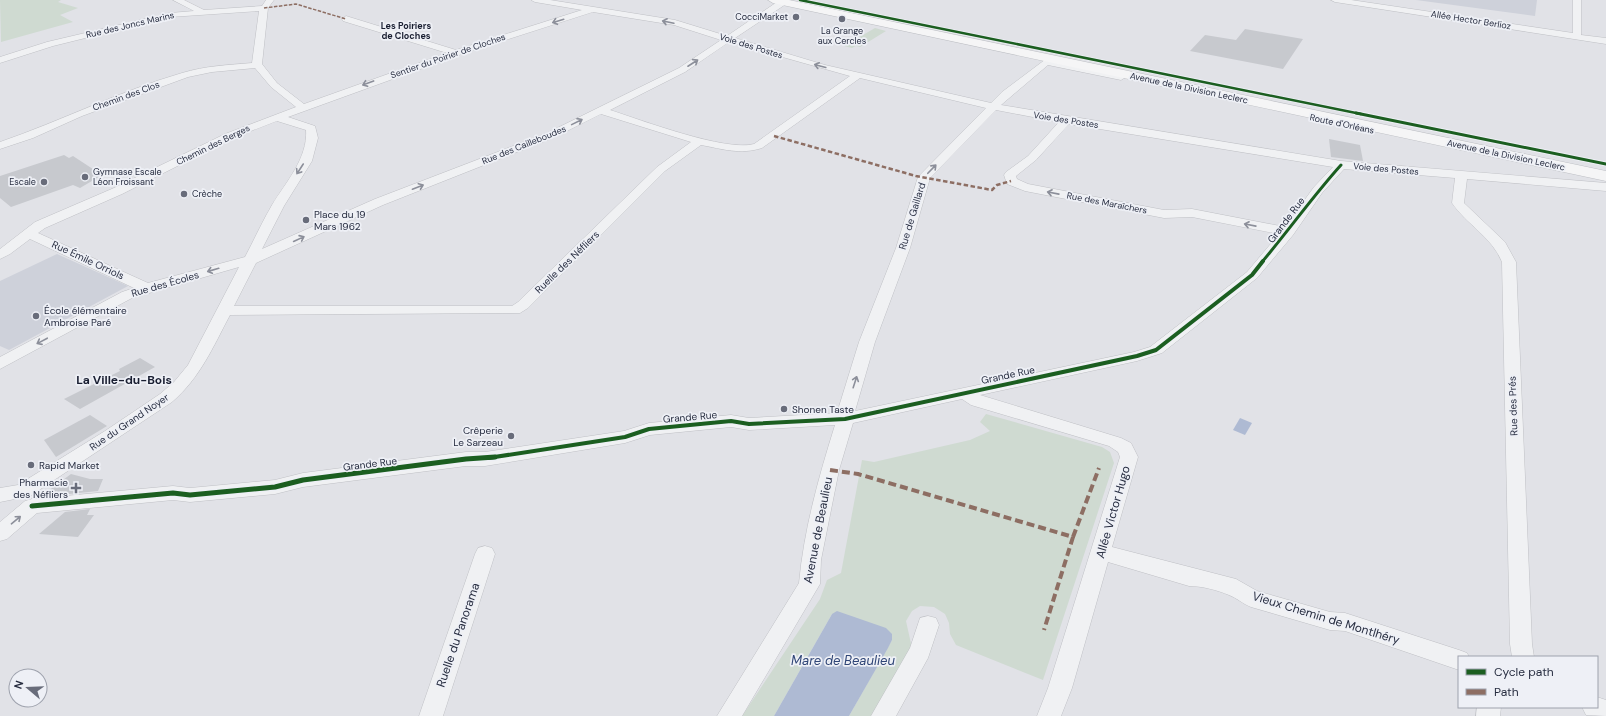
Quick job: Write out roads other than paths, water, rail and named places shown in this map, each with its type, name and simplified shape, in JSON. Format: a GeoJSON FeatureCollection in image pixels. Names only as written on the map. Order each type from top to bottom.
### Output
{"type":"FeatureCollection","features":[{"type":"Feature","properties":{"kind":"main road","name":"Avenue de la Division Leclerc"},"geometry":{"type":"LineString","coordinates":[[781,2],[1048,60],[1606,176]]}},
{"type":"Feature","properties":{"kind":"main road","name":"Avenue de la Division Leclerc"},"geometry":{"type":"LineString","coordinates":[[781,2],[1606,170]]}},
{"type":"Feature","properties":{"kind":"street"},"geometry":{"type":"LineString","coordinates":[[177,0],[204,12]]}},
{"type":"Feature","properties":{"kind":"street"},"geometry":{"type":"LineString","coordinates":[[270,0],[264,8],[256,61],[257,65],[274,85],[302,107]]}},
{"type":"Feature","properties":{"kind":"street","name":"Voie des Postes"},"geometry":{"type":"LineString","coordinates":[[536,0],[675,23],[857,76],[992,107],[1066,120],[1341,165],[1606,187]]}},
{"type":"Feature","properties":{"kind":"street","name":"Allée Hector Berlioz"},"geometry":{"type":"LineString","coordinates":[[1335,0],[1606,41]]}},
{"type":"Feature","properties":{"kind":"street"},"geometry":{"type":"LineString","coordinates":[[1577,0],[1577,37]]}},
{"type":"Feature","properties":{"kind":"street","name":"Rue des Cailleboudes"},"geometry":{"type":"LineString","coordinates":[[254,253],[278,249],[380,202],[551,135],[682,70],[781,2]]}},
{"type":"Feature","properties":{"kind":"street","name":"Rue des Joncs Marins"},"geometry":{"type":"LineString","coordinates":[[0,60],[50,44],[156,18],[204,12],[264,8]]}},
{"type":"Feature","properties":{"kind":"street","name":"Sentier du Poirier de Cloches"},"geometry":{"type":"LineString","coordinates":[[302,107],[456,53],[595,9]]}},
{"type":"Feature","properties":{"kind":"street"},"geometry":{"type":"LineString","coordinates":[[346,19],[456,53]]}},
{"type":"Feature","properties":{"kind":"street","name":"Route d'Orléans"},"geometry":{"type":"LineString","coordinates":[[1048,60],[1425,142],[1426,139]]}},
{"type":"Feature","properties":{"kind":"street","name":"Rue de Gaillard"},"geometry":{"type":"LineString","coordinates":[[845,419],[867,342],[902,248],[924,178],[992,107],[1048,60]]}},
{"type":"Feature","properties":{"kind":"street","name":"Chemin des Clos"},"geometry":{"type":"LineString","coordinates":[[0,146],[29,136],[72,116],[185,75],[217,68],[257,65]]}},
{"type":"Feature","properties":{"kind":"street"},"geometry":{"type":"LineString","coordinates":[[602,110],[699,141],[738,150],[746,150],[758,146],[857,76]]}},
{"type":"Feature","properties":{"kind":"street","name":"Route d'Orléans"},"geometry":{"type":"LineString","coordinates":[[1256,105],[1286,109]]}},
{"type":"Feature","properties":{"kind":"street","name":"Chemin des Berges"},"geometry":{"type":"LineString","coordinates":[[0,255],[15,246],[28,233],[40,226],[118,191],[229,136],[302,107]]}},
{"type":"Feature","properties":{"kind":"street","name":"Rue du Grand Noyer"},"geometry":{"type":"LineString","coordinates":[[0,494],[28,499],[180,386],[195,367],[286,191],[306,161],[310,150],[312,133],[308,127],[277,116]]}},
{"type":"Feature","properties":{"kind":"street","name":"Rue des Maraîchers"},"geometry":{"type":"LineString","coordinates":[[1066,120],[1032,158],[1010,176],[1011,181],[1025,187],[1164,214],[1192,213],[1288,232]]}},
{"type":"Feature","properties":{"kind":"street","name":"Ruelle des Néfliers"},"geometry":{"type":"LineString","coordinates":[[224,310],[515,310],[529,299],[661,169],[699,141]]}},
{"type":"Feature","properties":{"kind":"street","name":"Grande Rue"},"geometry":{"type":"LineString","coordinates":[[28,499],[173,493],[190,495],[280,486],[303,480],[466,459],[485,459],[625,437],[648,429],[731,421],[749,424],[845,419],[1137,356],[1156,350],[1252,275],[1288,232],[1318,190],[1341,165]]}},
{"type":"Feature","properties":{"kind":"street","name":"Rue des Prés"},"geometry":{"type":"LineString","coordinates":[[1461,176],[1458,203],[1470,220],[1500,245],[1507,254],[1509,262],[1516,520],[1521,644],[1523,656]]}},
{"type":"Feature","properties":{"kind":"street","name":"Rue Émile Orriols"},"geometry":{"type":"LineString","coordinates":[[28,233],[147,288]]}},
{"type":"Feature","properties":{"kind":"street","name":"Rue des Écoles"},"geometry":{"type":"LineString","coordinates":[[0,364],[127,295],[254,253]]}},
{"type":"Feature","properties":{"kind":"street","name":"Allée Victor Hugo"},"geometry":{"type":"LineString","coordinates":[[964,393],[977,401],[1089,433],[1115,442],[1125,448],[1129,457],[1060,688],[1048,716]]}},
{"type":"Feature","properties":{"kind":"street","name":"Avenue de Beaulieu"},"geometry":{"type":"LineString","coordinates":[[729,716],[809,584],[811,560],[828,478],[845,419]]}},
{"type":"Feature","properties":{"kind":"street"},"geometry":{"type":"LineString","coordinates":[[0,533],[28,499]]}},
{"type":"Feature","properties":{"kind":"street","name":"Vieux Chemin de Montlhéry"},"geometry":{"type":"LineString","coordinates":[[1101,552],[1189,577],[1198,577],[1236,588],[1251,598],[1330,621],[1345,622],[1458,660]]}},
{"type":"Feature","properties":{"kind":"street","name":"Ruelle du Panorama"},"geometry":{"type":"LineString","coordinates":[[430,716],[485,554]]}},
{"type":"Feature","properties":{"kind":"street"},"geometry":{"type":"LineString","coordinates":[[883,716],[920,651],[928,625]]}},
{"type":"Feature","properties":{"kind":"water"},"geometry":{"type":"Polygon","coordinates":[[[1240,418],[1252,423],[1245,435],[1233,430],[1240,418]]]}},
{"type":"Feature","properties":{"kind":"water","name":"Mare de Beaulieu"},"geometry":{"type":"Polygon","coordinates":[[[837,611],[886,628],[892,634],[892,640],[888,648],[849,716],[774,716],[832,614],[837,611]]]}},
{"type":"Feature","properties":{"kind":"place","name":"CocciMarket"},"geometry":{"type":"Point","coordinates":[796,17]}},
{"type":"Feature","properties":{"kind":"place","name":"La Grange aux Cercles"},"geometry":{"type":"Point","coordinates":[842,19]}},
{"type":"Feature","properties":{"kind":"place","name":"Gymnase Escale Léon Froissant"},"geometry":{"type":"Point","coordinates":[85,177]}},
{"type":"Feature","properties":{"kind":"place","name":"Escale"},"geometry":{"type":"Point","coordinates":[44,182]}},
{"type":"Feature","properties":{"kind":"place","name":"Crèche"},"geometry":{"type":"Point","coordinates":[184,194]}},
{"type":"Feature","properties":{"kind":"place","name":"Place du 19 Mars 1962"},"geometry":{"type":"Point","coordinates":[306,220]}},
{"type":"Feature","properties":{"kind":"place","name":"École élémentaire Ambroise Paré"},"geometry":{"type":"Point","coordinates":[36,316]}},
{"type":"Feature","properties":{"kind":"place","name":"Shonen Taste"},"geometry":{"type":"Point","coordinates":[784,409]}},
{"type":"Feature","properties":{"kind":"place","name":"Crêperie Le Sarzeau"},"geometry":{"type":"Point","coordinates":[511,436]}},
{"type":"Feature","properties":{"kind":"place","name":"Rapid Market"},"geometry":{"type":"Point","coordinates":[31,465]}},
{"type":"Feature","properties":{"kind":"place","name":"Pharmacie des Néfliers"},"geometry":{"type":"Point","coordinates":[76,488]}},
{"type":"Feature","properties":{"kind":"district","name":"Les Poiriers de Cloches"},"geometry":{"type":"Point","coordinates":[406,32]}},
{"type":"Feature","properties":{"kind":"district","name":"La Ville-du-Bois"},"geometry":{"type":"Point","coordinates":[124,380]}}]}
